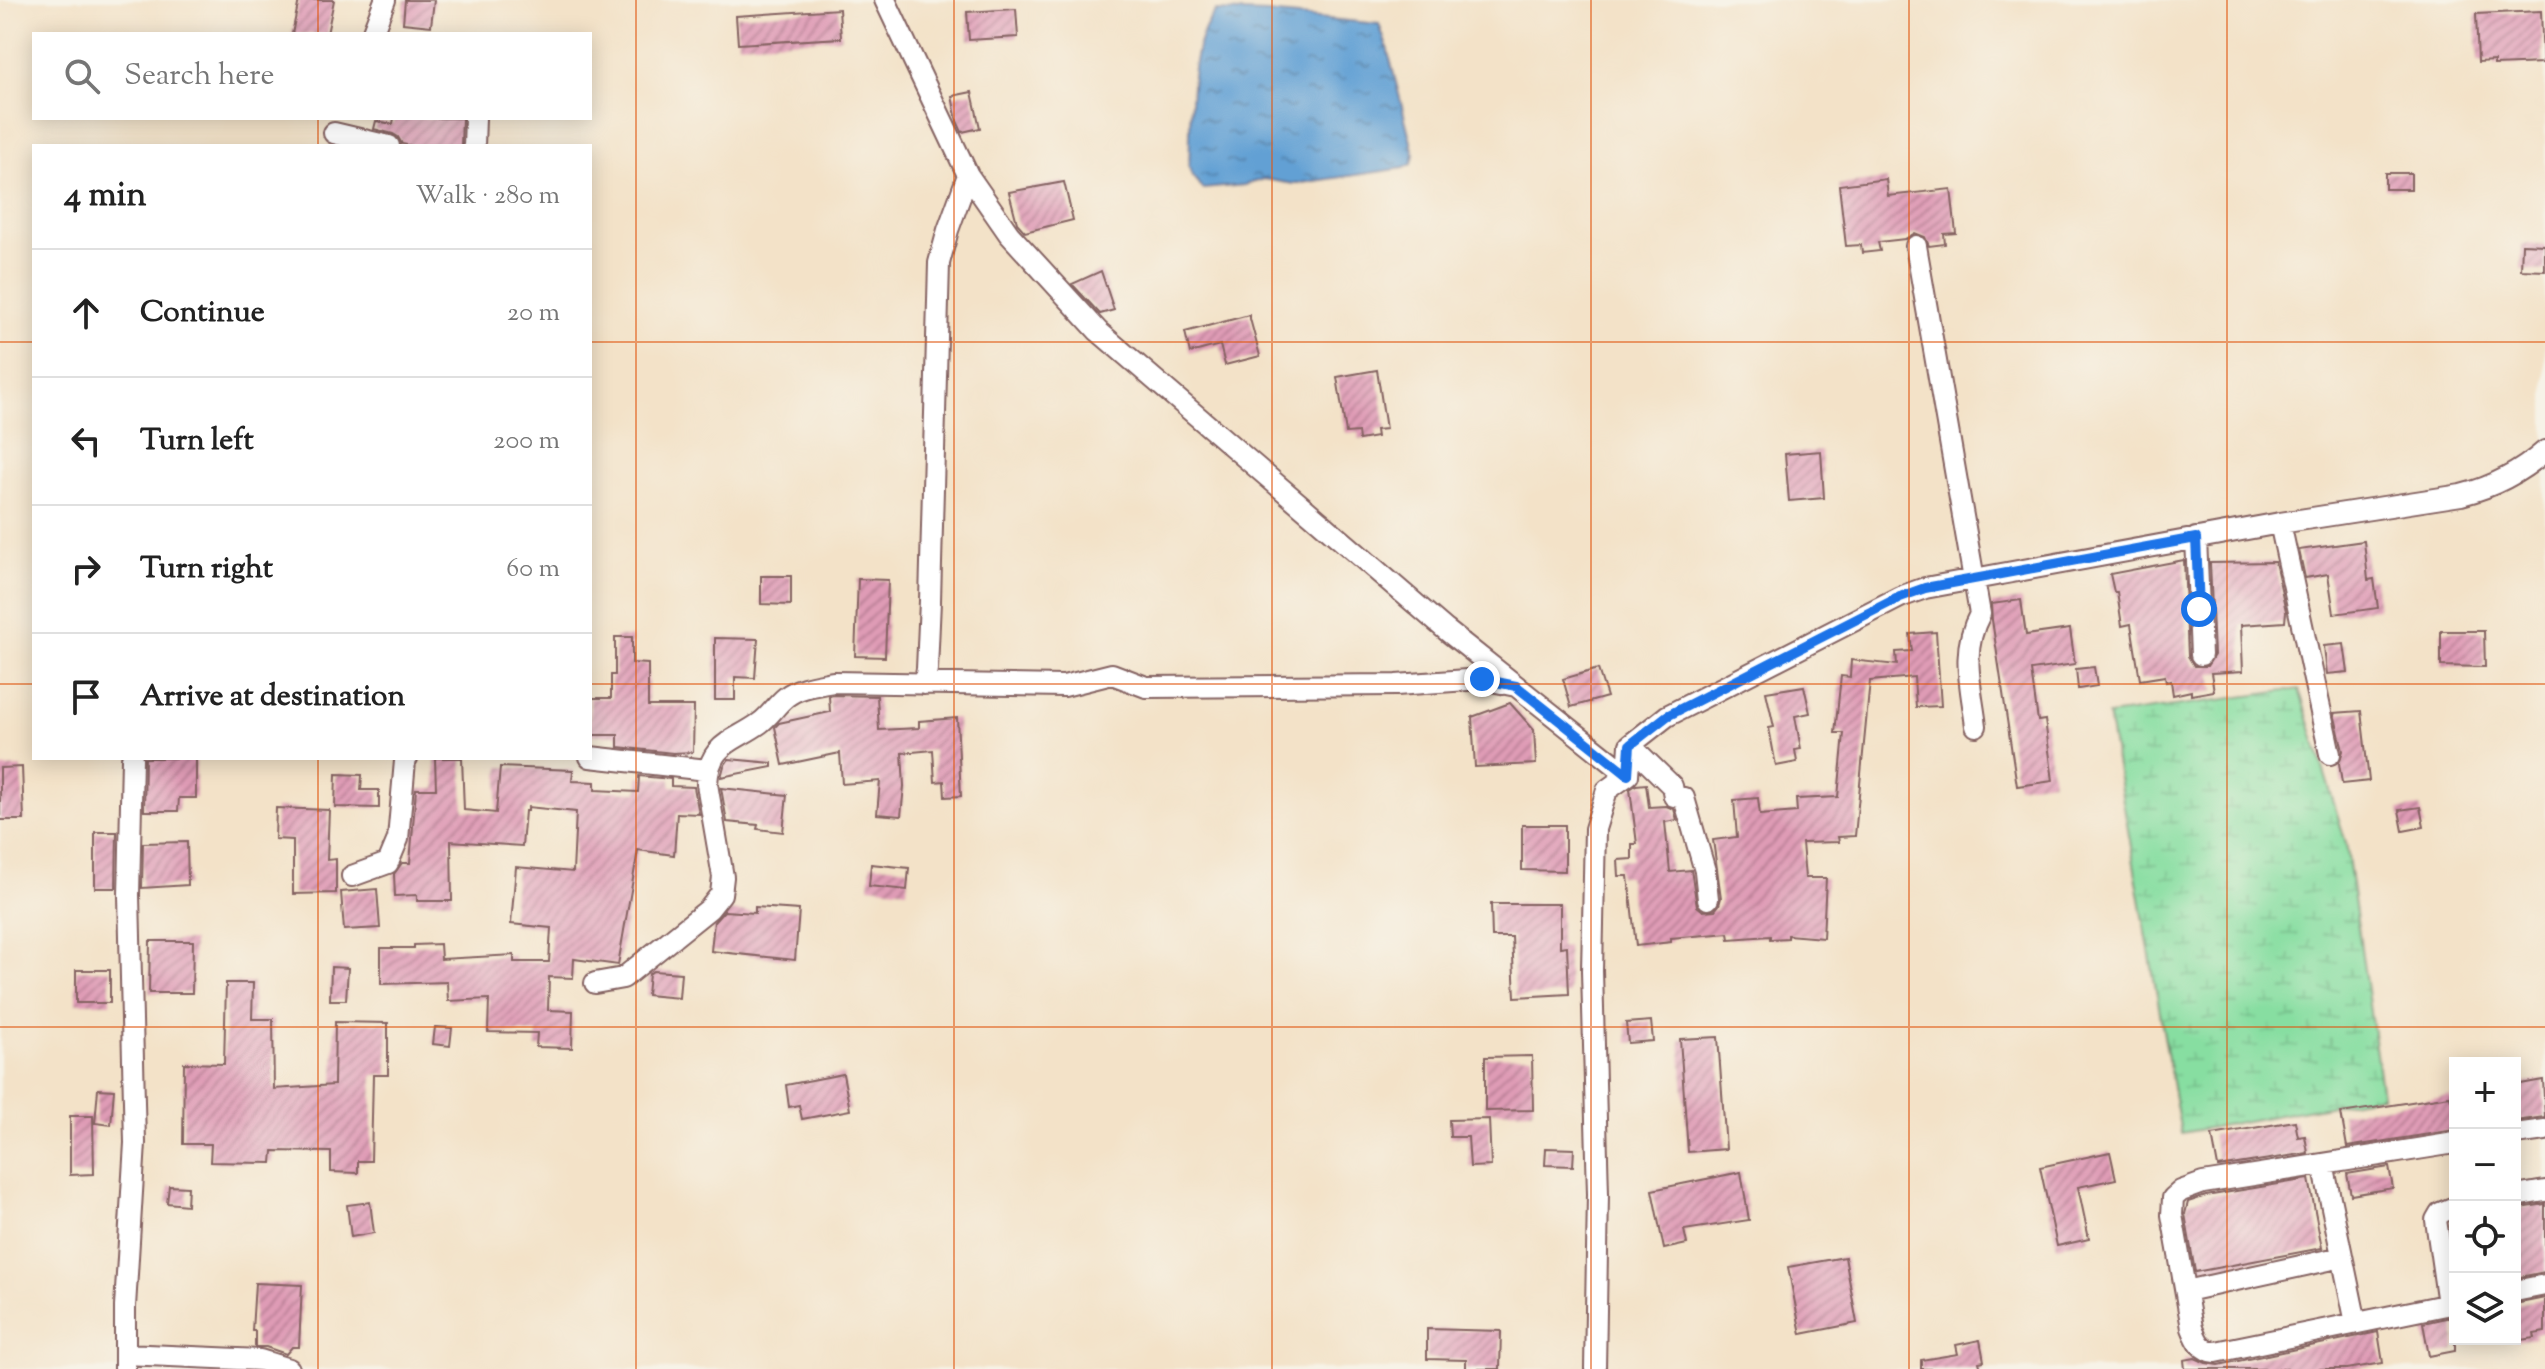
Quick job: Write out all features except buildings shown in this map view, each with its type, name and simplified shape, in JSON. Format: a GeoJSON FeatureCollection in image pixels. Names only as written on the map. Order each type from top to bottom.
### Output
{"type":"FeatureCollection","features":[{"type":"Feature","properties":{"kind":"street"},"geometry":{"type":"LineString","coordinates":[[373,32],[385,0]]}},
{"type":"Feature","properties":{"kind":"street"},"geometry":{"type":"LineString","coordinates":[[885,0],[968,175],[1009,234],[1098,331],[1446,630],[1628,775]]}},
{"type":"Feature","properties":{"kind":"street"},"geometry":{"type":"LineString","coordinates":[[474,144],[475,120]]}},
{"type":"Feature","properties":{"kind":"street"},"geometry":{"type":"LineString","coordinates":[[334,132],[381,144]]}},
{"type":"Feature","properties":{"kind":"street"},"geometry":{"type":"LineString","coordinates":[[924,684],[930,601],[939,263],[968,175]]}},
{"type":"Feature","properties":{"kind":"street"},"geometry":{"type":"LineString","coordinates":[[1916,246],[1980,614],[1971,630],[1967,655],[1976,726]]}},
{"type":"Feature","properties":{"kind":"street"},"geometry":{"type":"LineString","coordinates":[[1628,775],[1630,745],[1667,716],[1900,597],[1925,588],[2280,523],[2473,492],[2509,477],[2545,451]]}},
{"type":"Feature","properties":{"kind":"street"},"geometry":{"type":"LineString","coordinates":[[2280,523],[2330,754]]}},
{"type":"Feature","properties":{"kind":"street"},"geometry":{"type":"LineString","coordinates":[[2196,538],[2201,655]]}},
{"type":"Feature","properties":{"kind":"street"},"geometry":{"type":"LineString","coordinates":[[595,983],[623,978],[709,909],[721,894],[723,877],[707,770],[719,748],[762,722],[787,696],[799,690],[833,682],[1064,686],[1112,674],[1146,687],[1396,685],[1482,679],[1516,686]]}},
{"type":"Feature","properties":{"kind":"street"},"geometry":{"type":"LineString","coordinates":[[1630,745],[1672,786],[1674,796],[1684,798],[1705,871],[1708,899]]}},
{"type":"Feature","properties":{"kind":"street"},"geometry":{"type":"LineString","coordinates":[[592,757],[707,770]]}},
{"type":"Feature","properties":{"kind":"street"},"geometry":{"type":"LineString","coordinates":[[132,760],[129,895],[135,1143],[125,1307],[125,1362],[260,1360],[289,1369]]}},
{"type":"Feature","properties":{"kind":"street"},"geometry":{"type":"LineString","coordinates":[[352,876],[388,863],[398,839],[406,760]]}},
{"type":"Feature","properties":{"kind":"street"},"geometry":{"type":"LineString","coordinates":[[1595,1369],[1598,1194],[1592,971],[1595,829],[1607,790],[1628,775]]}},
{"type":"Feature","properties":{"kind":"street"},"geometry":{"type":"LineString","coordinates":[[2521,1133],[2545,1130]]}},
{"type":"Feature","properties":{"kind":"street"},"geometry":{"type":"LineString","coordinates":[[2449,1144],[2203,1183],[2181,1191],[2173,1198],[2172,1215],[2192,1328],[2198,1343],[2207,1351],[2216,1352],[2449,1305]]}},
{"type":"Feature","properties":{"kind":"street"},"geometry":{"type":"LineString","coordinates":[[2323,1164],[2356,1323]]}},
{"type":"Feature","properties":{"kind":"street"},"geometry":{"type":"LineString","coordinates":[[2521,1195],[2545,1191]]}},
{"type":"Feature","properties":{"kind":"street"},"geometry":{"type":"LineString","coordinates":[[2449,1209],[2440,1213],[2436,1220],[2449,1288]]}},
{"type":"Feature","properties":{"kind":"street"},"geometry":{"type":"LineString","coordinates":[[2186,1291],[2342,1257]]}},
{"type":"Feature","properties":{"kind":"street"},"geometry":{"type":"LineString","coordinates":[[2521,1290],[2545,1285]]}},
{"type":"Feature","properties":{"kind":"green space"},"geometry":{"type":"Polygon","coordinates":[[[2299,689],[2346,843],[2382,1096],[2181,1133],[2108,715],[2299,689]]]}},
{"type":"Feature","properties":{"kind":"water"},"geometry":{"type":"Polygon","coordinates":[[[1216,11],[1379,24],[1414,154],[1412,164],[1404,168],[1294,184],[1264,179],[1245,185],[1203,189],[1192,176],[1189,166],[1192,85],[1199,44],[1216,11]]]}},
{"type":"Feature","properties":{"kind":"route"},"geometry":{"type":"LineString","coordinates":[[1482,679],[1516,686],[1628,775],[1630,745],[1667,716],[1900,597],[1925,588],[2196,538],[2199,609]]}}]}
